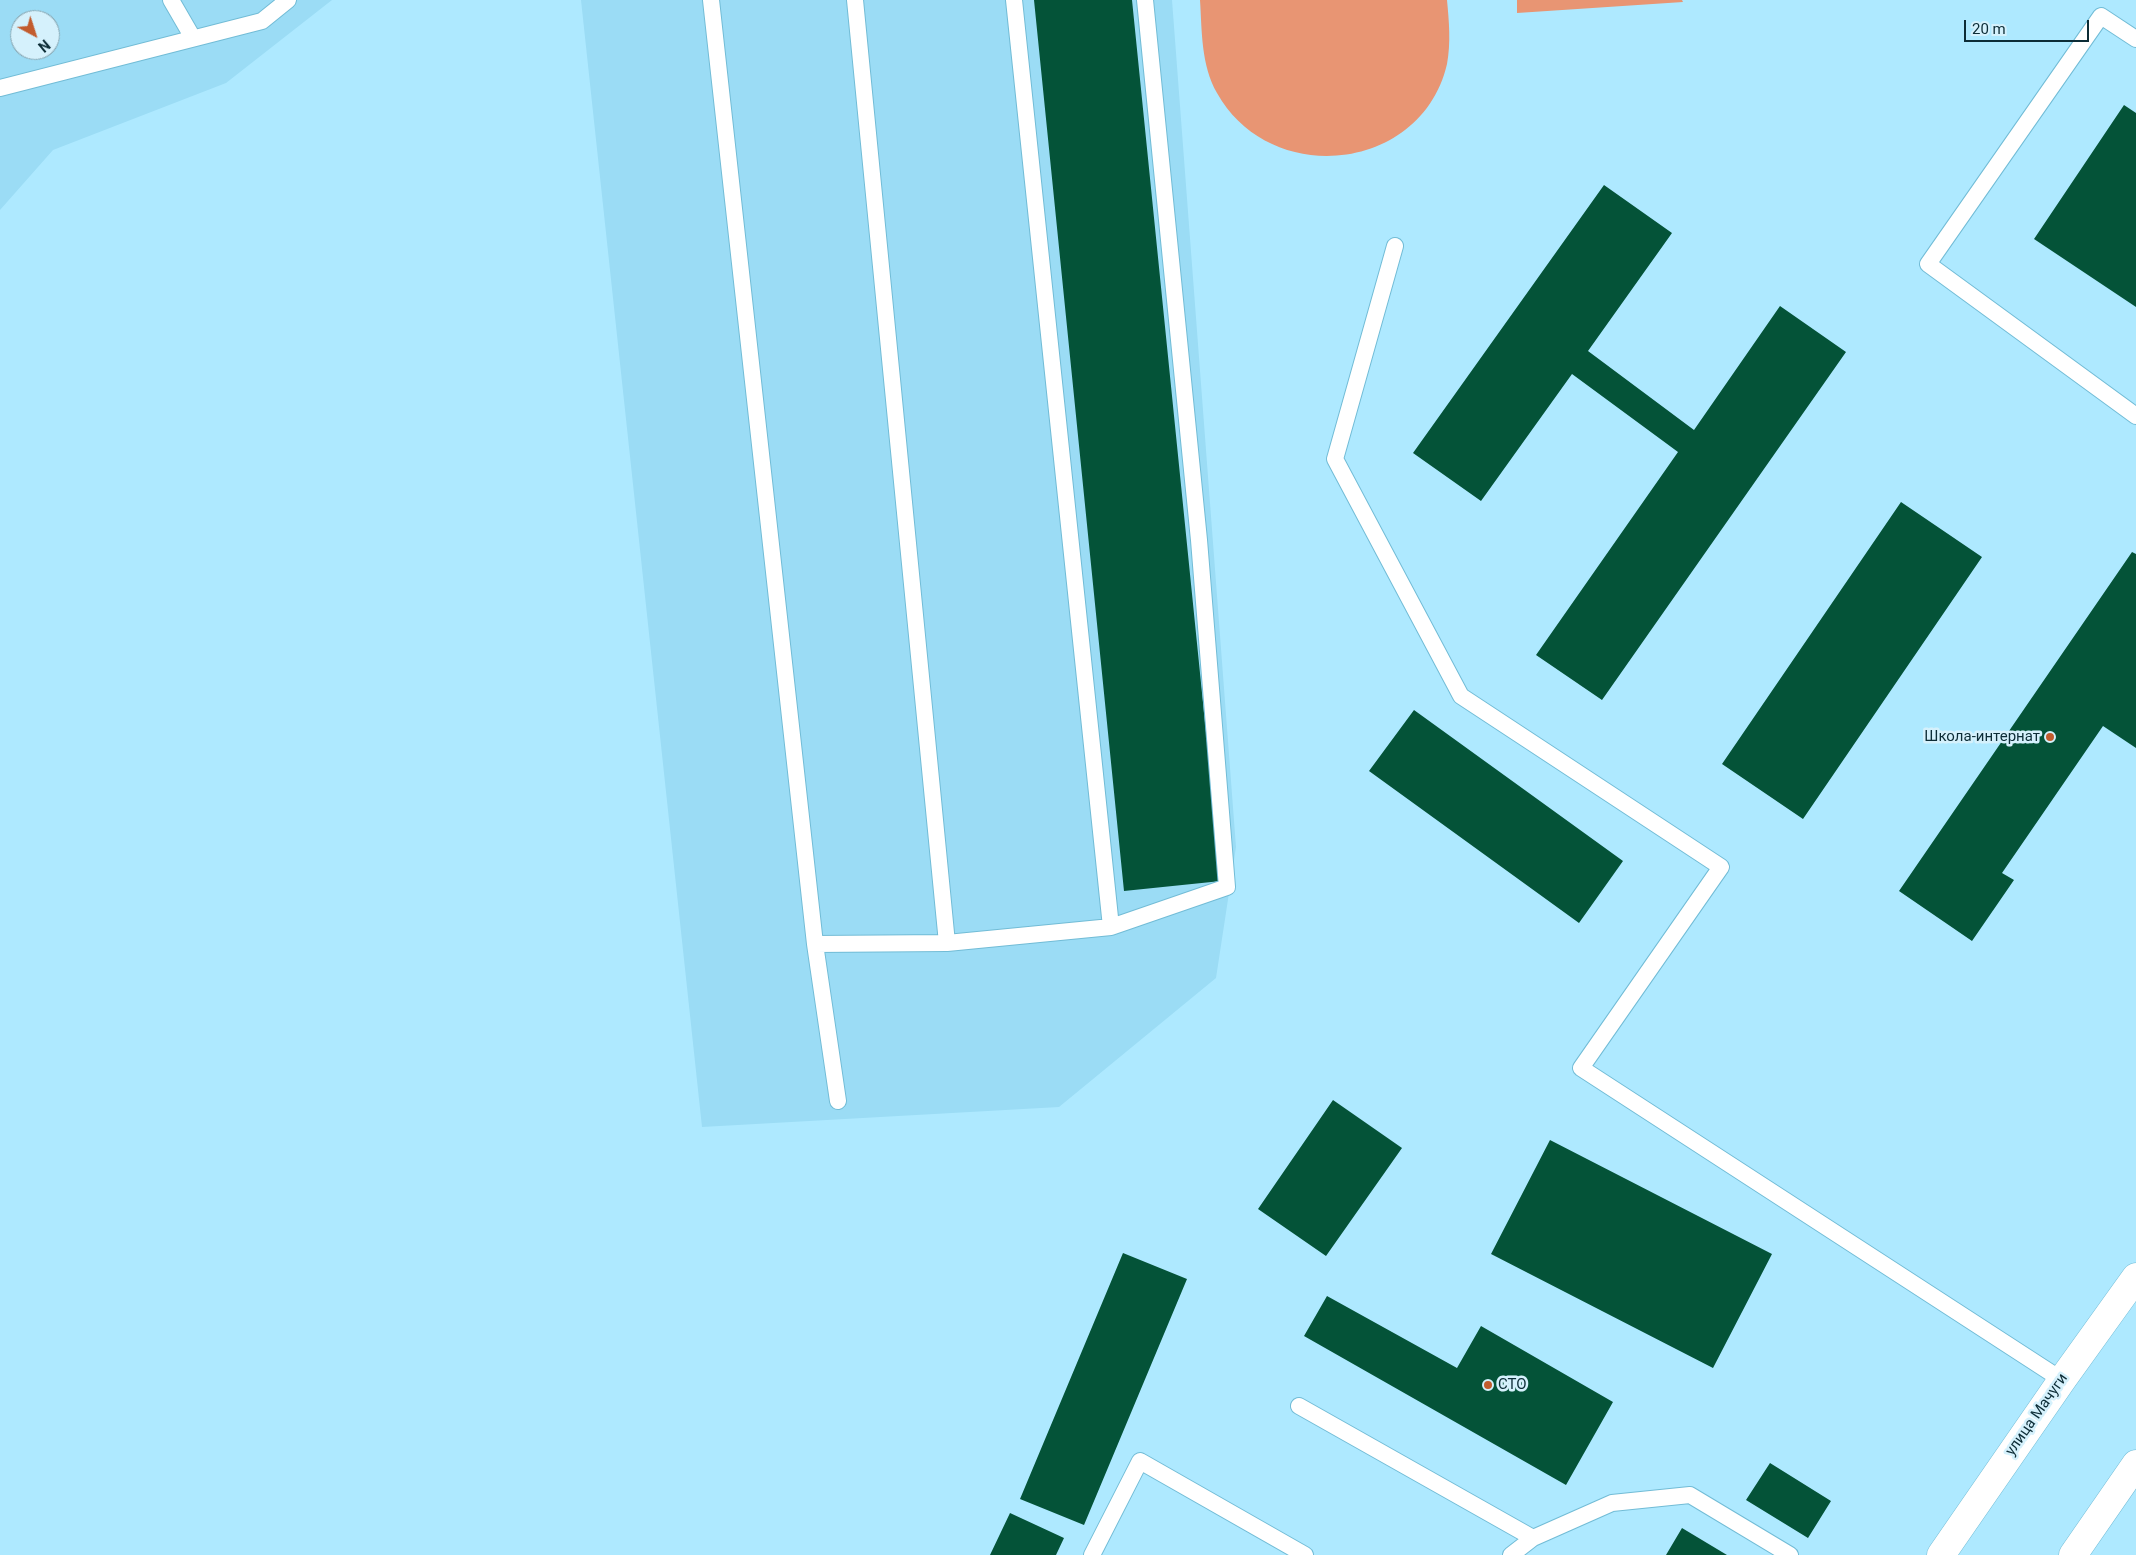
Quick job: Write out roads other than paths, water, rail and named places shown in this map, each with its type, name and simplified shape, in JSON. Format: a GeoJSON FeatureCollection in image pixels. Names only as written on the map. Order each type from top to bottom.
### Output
{"type":"FeatureCollection","features":[{"type":"Feature","properties":{"kind":"main road","name":"улица Мачуги"},"geometry":{"type":"LineString","coordinates":[[1941,1555],[2062,1380],[2126,1300],[2136,1277]]}},
{"type":"Feature","properties":{"kind":"main road"},"geometry":{"type":"LineString","coordinates":[[2073,1555],[2136,1464]]}},
{"type":"Feature","properties":{"kind":"lane"},"geometry":{"type":"LineString","coordinates":[[171,0],[193,38]]}},
{"type":"Feature","properties":{"kind":"lane"},"geometry":{"type":"LineString","coordinates":[[0,88],[262,21],[288,0]]}},
{"type":"Feature","properties":{"kind":"lane"},"geometry":{"type":"LineString","coordinates":[[711,0],[814,944],[838,1101]]}},
{"type":"Feature","properties":{"kind":"lane"},"geometry":{"type":"LineString","coordinates":[[855,0],[947,943]]}},
{"type":"Feature","properties":{"kind":"lane"},"geometry":{"type":"LineString","coordinates":[[1014,0],[1110,927]]}},
{"type":"Feature","properties":{"kind":"lane"},"geometry":{"type":"LineString","coordinates":[[814,944],[947,943],[1110,927],[1227,887],[1199,540],[1145,0]]}},
{"type":"Feature","properties":{"kind":"lane"},"geometry":{"type":"LineString","coordinates":[[2136,39],[2101,16],[1928,264],[2136,416]]}},
{"type":"Feature","properties":{"kind":"lane"},"geometry":{"type":"LineString","coordinates":[[1395,246],[1335,459],[1461,696],[1721,867],[1582,1068],[2062,1380]]}},
{"type":"Feature","properties":{"kind":"lane"},"geometry":{"type":"LineString","coordinates":[[1299,1406],[1533,1538]]}},
{"type":"Feature","properties":{"kind":"lane"},"geometry":{"type":"LineString","coordinates":[[1092,1555],[1140,1461],[1305,1555]]}},
{"type":"Feature","properties":{"kind":"lane"},"geometry":{"type":"LineString","coordinates":[[1511,1555],[1533,1538],[1612,1503],[1690,1495],[1790,1555]]}},
{"type":"Feature","properties":{"kind":"place","name":"Школа-интернат"},"geometry":{"type":"Point","coordinates":[2050,737]}},
{"type":"Feature","properties":{"kind":"place","name":"СТО"},"geometry":{"type":"Point","coordinates":[1488,1385]}}]}
